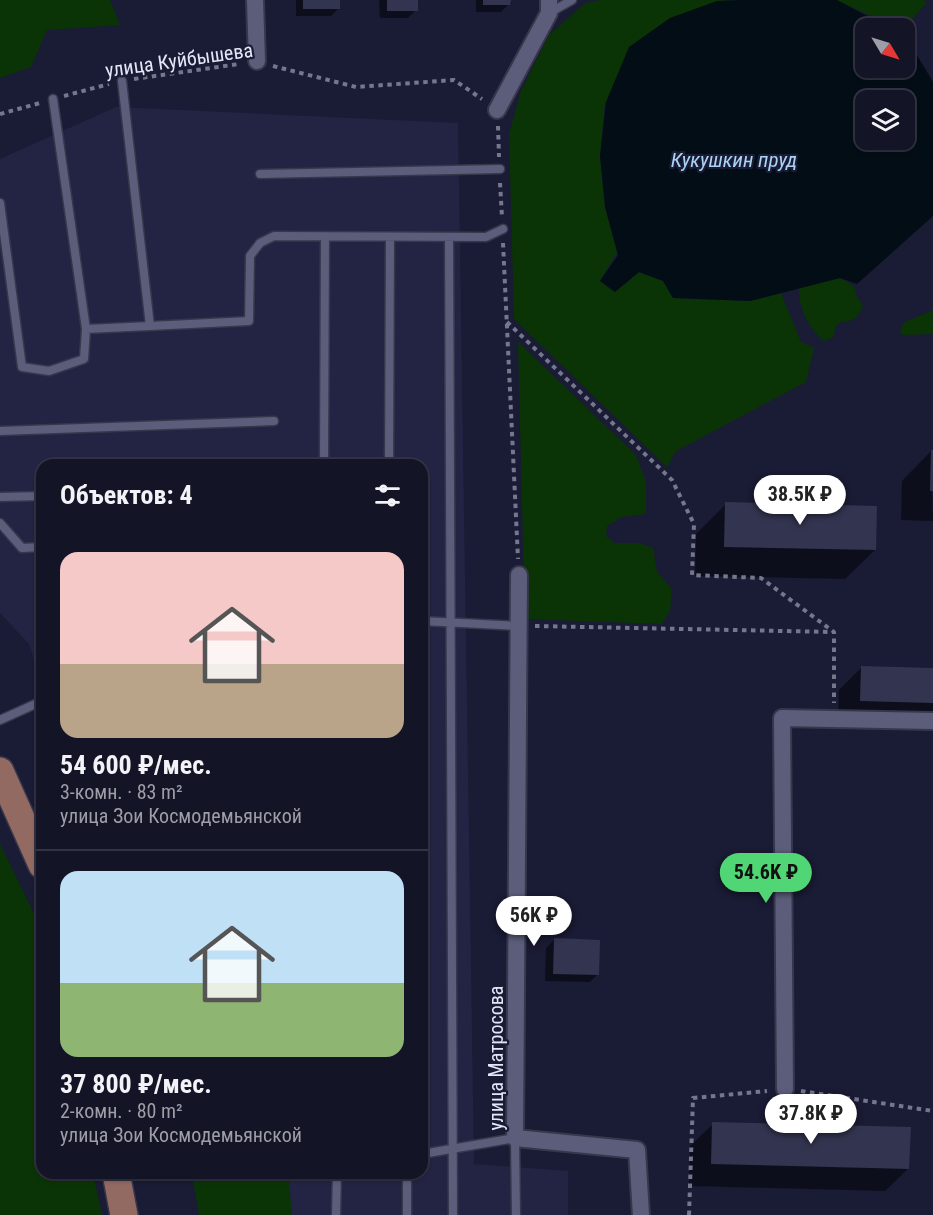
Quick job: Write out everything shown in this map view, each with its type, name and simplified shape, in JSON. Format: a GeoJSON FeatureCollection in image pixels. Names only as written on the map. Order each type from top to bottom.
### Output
{"type":"FeatureCollection","features":[{"type":"Feature","properties":{"kind":"main road"},"geometry":{"type":"LineString","coordinates":[[0,771],[36,852]]}},
{"type":"Feature","properties":{"kind":"main road"},"geometry":{"type":"LineString","coordinates":[[117,1179],[124,1215]]}},
{"type":"Feature","properties":{"kind":"street"},"geometry":{"type":"LineString","coordinates":[[255,0],[257,61]]}},
{"type":"Feature","properties":{"kind":"street"},"geometry":{"type":"LineString","coordinates":[[497,110],[549,7]]}},
{"type":"Feature","properties":{"kind":"street","name":"улица Матросова"},"geometry":{"type":"LineString","coordinates":[[519,575],[515,1138],[637,1150],[640,1215]]}},
{"type":"Feature","properties":{"kind":"street"},"geometry":{"type":"LineString","coordinates":[[785,1089],[782,718],[933,721]]}},
{"type":"Feature","properties":{"kind":"lane"},"geometry":{"type":"LineString","coordinates":[[549,7],[572,0]]}},
{"type":"Feature","properties":{"kind":"lane"},"geometry":{"type":"LineString","coordinates":[[122,81],[150,326]]}},
{"type":"Feature","properties":{"kind":"lane"},"geometry":{"type":"LineString","coordinates":[[0,202],[22,367],[49,371],[84,359],[86,329],[52,99]]}},
{"type":"Feature","properties":{"kind":"lane"},"geometry":{"type":"LineString","coordinates":[[260,174],[500,169]]}},
{"type":"Feature","properties":{"kind":"lane"},"geometry":{"type":"LineString","coordinates":[[86,329],[249,321],[250,256],[260,243],[274,236],[486,237],[503,229]]}},
{"type":"Feature","properties":{"kind":"lane"},"geometry":{"type":"LineString","coordinates":[[324,459],[325,237]]}},
{"type":"Feature","properties":{"kind":"lane"},"geometry":{"type":"LineString","coordinates":[[389,459],[390,237]]}},
{"type":"Feature","properties":{"kind":"lane"},"geometry":{"type":"LineString","coordinates":[[449,237],[453,1215]]}},
{"type":"Feature","properties":{"kind":"lane"},"geometry":{"type":"LineString","coordinates":[[0,431],[274,421]]}},
{"type":"Feature","properties":{"kind":"lane"},"geometry":{"type":"LineString","coordinates":[[0,497],[36,496]]}},
{"type":"Feature","properties":{"kind":"lane"},"geometry":{"type":"LineString","coordinates":[[0,523],[22,548],[36,547]]}},
{"type":"Feature","properties":{"kind":"lane"},"geometry":{"type":"LineString","coordinates":[[428,621],[519,626]]}},
{"type":"Feature","properties":{"kind":"lane"},"geometry":{"type":"LineString","coordinates":[[0,720],[36,703]]}},
{"type":"Feature","properties":{"kind":"lane"},"geometry":{"type":"LineString","coordinates":[[428,1153],[515,1138],[516,1215]]}},
{"type":"Feature","properties":{"kind":"lane"},"geometry":{"type":"LineString","coordinates":[[336,1215],[337,1179]]}},
{"type":"Feature","properties":{"kind":"lane"},"geometry":{"type":"LineString","coordinates":[[407,1179],[407,1215]]}},
{"type":"Feature","properties":{"kind":"path","name":"улица Куйбышева"},"geometry":{"type":"LineString","coordinates":[[0,114],[122,81],[257,61],[356,87],[454,80],[497,110]]}},
{"type":"Feature","properties":{"kind":"path"},"geometry":{"type":"LineString","coordinates":[[497,110],[519,575]]}},
{"type":"Feature","properties":{"kind":"path"},"geometry":{"type":"LineString","coordinates":[[507,321],[672,480],[694,524],[692,575],[761,578],[834,632]]}},
{"type":"Feature","properties":{"kind":"path"},"geometry":{"type":"LineString","coordinates":[[519,626],[834,632]]}},
{"type":"Feature","properties":{"kind":"path"},"geometry":{"type":"LineString","coordinates":[[834,632],[834,719]]}},
{"type":"Feature","properties":{"kind":"path"},"geometry":{"type":"LineString","coordinates":[[689,1215],[693,1098],[785,1089],[933,1111]]}},
{"type":"Feature","properties":{"kind":"shaded area"},"geometry":{"type":"Polygon","coordinates":[[[116,107],[458,123],[474,1164],[568,1171],[568,1215],[262,1215],[262,1179],[428,1179],[428,459],[36,459],[36,666],[29,644],[0,613],[0,159],[116,107]]]}},
{"type":"Feature","properties":{"kind":"green space"},"geometry":{"type":"Polygon","coordinates":[[[0,0],[110,0],[120,25],[47,30],[31,67],[0,78],[0,0]]]}},
{"type":"Feature","properties":{"kind":"green space"},"geometry":{"type":"Polygon","coordinates":[[[600,0],[741,0],[717,1],[605,102],[600,156],[605,207],[617,252],[600,281],[615,292],[639,272],[663,281],[673,298],[750,301],[781,293],[801,342],[814,348],[806,382],[676,451],[667,467],[514,319],[509,134],[521,91],[549,35],[585,3],[600,0]]]}},
{"type":"Feature","properties":{"kind":"green space"},"geometry":{"type":"Polygon","coordinates":[[[836,0],[923,0],[927,2],[913,18],[876,18],[836,0]]]}},
{"type":"Feature","properties":{"kind":"green space"},"geometry":{"type":"Polygon","coordinates":[[[840,278],[855,287],[856,295],[863,306],[855,318],[836,326],[833,338],[823,341],[805,317],[799,288],[840,278]]]}},
{"type":"Feature","properties":{"kind":"green space"},"geometry":{"type":"Polygon","coordinates":[[[933,310],[933,334],[903,335],[900,332],[903,323],[933,310]]]}},
{"type":"Feature","properties":{"kind":"green space"},"geometry":{"type":"Polygon","coordinates":[[[518,342],[636,455],[646,482],[646,514],[621,517],[607,526],[606,536],[615,543],[639,543],[653,548],[657,572],[672,589],[670,611],[662,624],[525,619],[518,342]]]}},
{"type":"Feature","properties":{"kind":"green space"},"geometry":{"type":"Polygon","coordinates":[[[0,844],[36,918],[36,1179],[94,1179],[102,1215],[0,1215],[0,844]]]}},
{"type":"Feature","properties":{"kind":"green space"},"geometry":{"type":"Polygon","coordinates":[[[193,1179],[289,1179],[292,1215],[199,1215],[193,1179]]]}},
{"type":"Feature","properties":{"kind":"water","name":"Кукушкин пруд"},"geometry":{"type":"Polygon","coordinates":[[[837,0],[871,18],[855,18],[855,78],[915,78],[915,52],[933,82],[933,216],[857,284],[840,278],[750,301],[673,298],[663,281],[639,272],[615,292],[600,281],[618,255],[605,207],[600,156],[606,102],[629,47],[670,18],[717,1],[837,0]]]}},
{"type":"Feature","properties":{"kind":"building"},"geometry":{"type":"Polygon","coordinates":[[[303,0],[340,0],[340,9],[303,9],[303,0]]]}},
{"type":"Feature","properties":{"kind":"building"},"geometry":{"type":"Polygon","coordinates":[[[387,0],[418,0],[418,11],[387,11],[387,0]]]}},
{"type":"Feature","properties":{"kind":"building"},"geometry":{"type":"Polygon","coordinates":[[[483,0],[511,0],[510,5],[483,5],[483,0]]]}},
{"type":"Feature","properties":{"kind":"building"},"geometry":{"type":"Polygon","coordinates":[[[931,450],[933,450],[933,491],[930,491],[931,450]]]}},
{"type":"Feature","properties":{"kind":"building"},"geometry":{"type":"Polygon","coordinates":[[[725,502],[877,506],[876,550],[724,547],[725,502]]]}},
{"type":"Feature","properties":{"kind":"building"},"geometry":{"type":"Polygon","coordinates":[[[861,666],[933,668],[933,703],[860,701],[861,666]]]}},
{"type":"Feature","properties":{"kind":"building"},"geometry":{"type":"Polygon","coordinates":[[[554,938],[600,940],[599,975],[553,974],[554,938]]]}},
{"type":"Feature","properties":{"kind":"building"},"geometry":{"type":"Polygon","coordinates":[[[712,1122],[911,1127],[909,1169],[711,1164],[712,1122]]]}}]}
